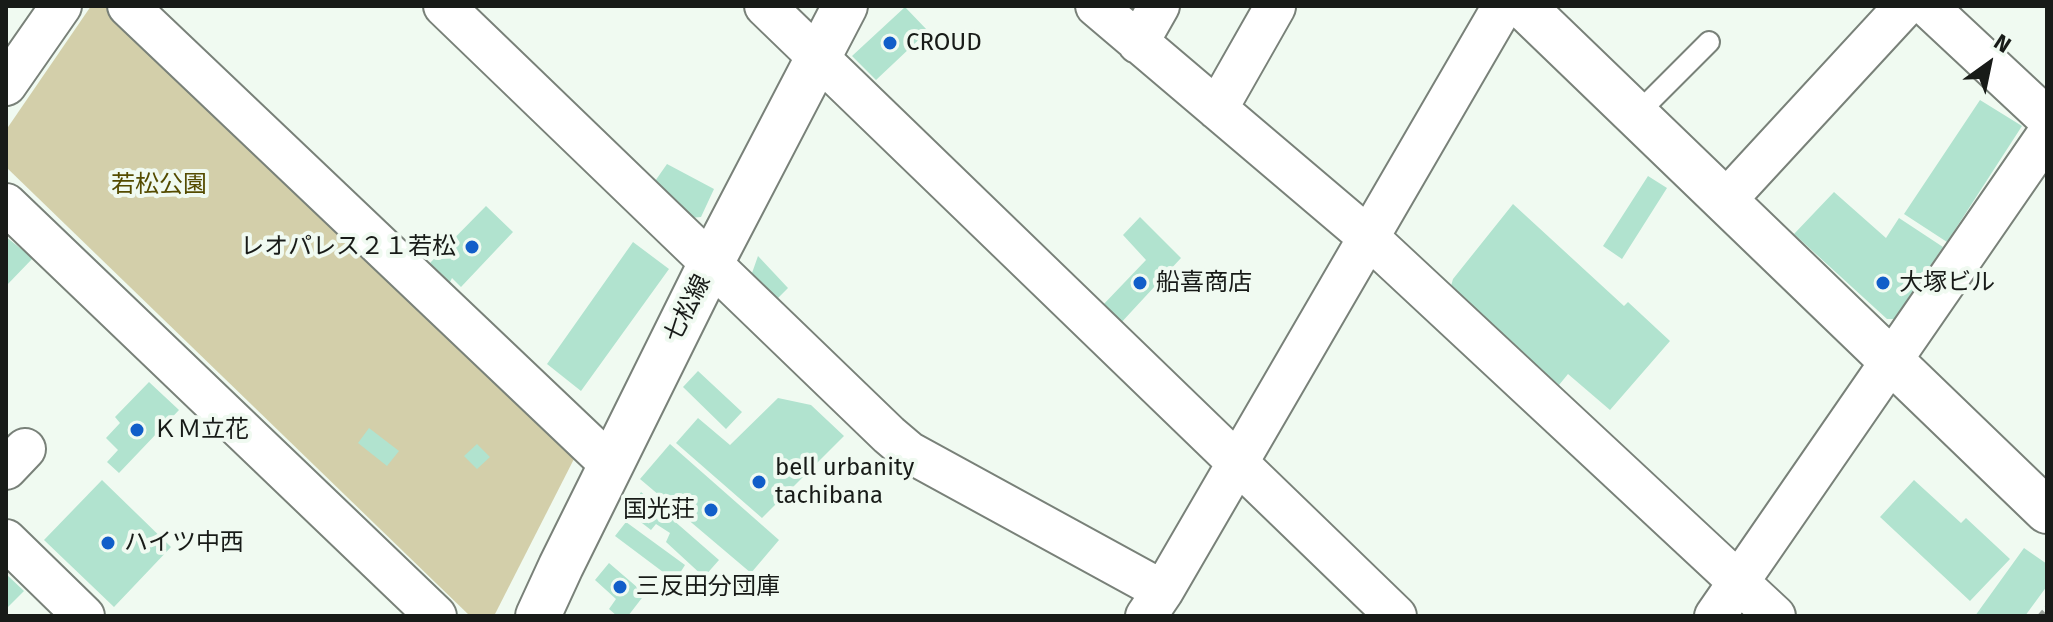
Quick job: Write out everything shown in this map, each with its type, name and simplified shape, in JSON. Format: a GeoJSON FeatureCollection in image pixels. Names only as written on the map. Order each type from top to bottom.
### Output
{"type":"FeatureCollection","features":[{"type":"Feature","properties":{"kind":"street"},"geometry":{"type":"LineString","coordinates":[[6,85],[61,6]]}},
{"type":"Feature","properties":{"kind":"street"},"geometry":{"type":"LineString","coordinates":[[128,6],[611,465]]}},
{"type":"Feature","properties":{"kind":"street"},"geometry":{"type":"LineString","coordinates":[[444,6],[909,452],[1154,604],[1503,6]]}},
{"type":"Feature","properties":{"kind":"street"},"geometry":{"type":"LineString","coordinates":[[765,6],[1238,463],[1374,608]]}},
{"type":"Feature","properties":{"kind":"street","name":"七松線"},"geometry":{"type":"LineString","coordinates":[[538,616],[711,263],[845,6]]}},
{"type":"Feature","properties":{"kind":"street"},"geometry":{"type":"LineString","coordinates":[[1096,6],[1368,237],[1775,616]]}},
{"type":"Feature","properties":{"kind":"street"},"geometry":{"type":"LineString","coordinates":[[1138,43],[1159,6]]}},
{"type":"Feature","properties":{"kind":"street"},"geometry":{"type":"LineString","coordinates":[[1523,6],[2047,511]]}},
{"type":"Feature","properties":{"kind":"street"},"geometry":{"type":"LineString","coordinates":[[1217,109],[1275,7]]}},
{"type":"Feature","properties":{"kind":"street"},"geometry":{"type":"LineString","coordinates":[[1725,201],[1927,8],[2047,118]]}},
{"type":"Feature","properties":{"kind":"street"},"geometry":{"type":"LineString","coordinates":[[1715,616],[2047,135]]}},
{"type":"Feature","properties":{"kind":"street"},"geometry":{"type":"LineString","coordinates":[[6,204],[436,616]]}},
{"type":"Feature","properties":{"kind":"street"},"geometry":{"type":"LineString","coordinates":[[6,540],[84,616]]}},
{"type":"Feature","properties":{"kind":"lane"},"geometry":{"type":"LineString","coordinates":[[1636,115],[1709,42]]}},
{"type":"Feature","properties":{"kind":"path"},"geometry":{"type":"LineString","coordinates":[[2040,616],[2047,608]]}},
{"type":"Feature","properties":{"kind":"green space","name":"若松公園"},"geometry":{"type":"Polygon","coordinates":[[[91,6],[109,6],[575,457],[494,616],[470,616],[6,167],[6,130],[91,6]]]}},
{"type":"Feature","properties":{"kind":"building","name":"CROUD"},"geometry":{"type":"Polygon","coordinates":[[[905,7],[928,31],[876,80],[852,56],[905,7]]]}},
{"type":"Feature","properties":{"kind":"building"},"geometry":{"type":"Polygon","coordinates":[[[1980,100],[2022,126],[1947,242],[1904,214],[1980,100]]]}},
{"type":"Feature","properties":{"kind":"building"},"geometry":{"type":"Polygon","coordinates":[[[667,164],[714,189],[701,217],[690,218],[653,184],[667,164]]]}},
{"type":"Feature","properties":{"kind":"building"},"geometry":{"type":"Polygon","coordinates":[[[1648,176],[1667,188],[1622,259],[1603,246],[1648,176]]]}},
{"type":"Feature","properties":{"kind":"building","name":"大塚ビル"},"geometry":{"type":"Polygon","coordinates":[[[1834,192],[1886,238],[1899,218],[1943,247],[1894,319],[1887,319],[1794,234],[1834,192]]]}},
{"type":"Feature","properties":{"kind":"building"},"geometry":{"type":"Polygon","coordinates":[[[1513,204],[1624,306],[1628,302],[1670,341],[1610,410],[1568,374],[1559,385],[1449,293],[1453,279],[1513,204]]]}},
{"type":"Feature","properties":{"kind":"building","name":"レオパレス２１若松"},"geometry":{"type":"Polygon","coordinates":[[[486,206],[513,232],[461,287],[452,278],[450,282],[430,263],[486,206]]]}},
{"type":"Feature","properties":{"kind":"building","name":"船喜商店"},"geometry":{"type":"Polygon","coordinates":[[[1140,217],[1181,258],[1119,325],[1101,307],[1146,260],[1123,235],[1140,217]]]}},
{"type":"Feature","properties":{"kind":"building"},"geometry":{"type":"Polygon","coordinates":[[[6,237],[33,258],[6,286],[6,237]]]}},
{"type":"Feature","properties":{"kind":"building"},"geometry":{"type":"Polygon","coordinates":[[[633,242],[669,269],[581,391],[547,364],[633,242]]]}},
{"type":"Feature","properties":{"kind":"building"},"geometry":{"type":"Polygon","coordinates":[[[758,256],[788,288],[777,299],[752,273],[758,256]]]}},
{"type":"Feature","properties":{"kind":"building"},"geometry":{"type":"Polygon","coordinates":[[[698,371],[742,412],[726,429],[683,387],[698,371]]]}},
{"type":"Feature","properties":{"kind":"building","name":"ＫＭ立花"},"geometry":{"type":"Polygon","coordinates":[[[149,382],[179,410],[119,473],[107,462],[118,450],[106,438],[120,423],[115,417],[149,382]]]}},
{"type":"Feature","properties":{"kind":"building","name":"bell urbanity tachibana"},"geometry":{"type":"Polygon","coordinates":[[[778,398],[811,405],[844,436],[762,518],[676,443],[698,418],[730,445],[778,398]]]}},
{"type":"Feature","properties":{"kind":"building"},"geometry":{"type":"Polygon","coordinates":[[[369,428],[399,451],[387,466],[358,443],[369,428]]]}},
{"type":"Feature","properties":{"kind":"building"},"geometry":{"type":"Polygon","coordinates":[[[477,444],[490,457],[477,469],[464,456],[477,444]]]}},
{"type":"Feature","properties":{"kind":"building","name":"国光荘"},"geometry":{"type":"Polygon","coordinates":[[[670,444],[779,540],[751,573],[640,479],[670,444]]]}},
{"type":"Feature","properties":{"kind":"building","name":"ハイツ中西"},"geometry":{"type":"Polygon","coordinates":[[[102,480],[171,547],[114,607],[44,540],[102,480]]]}},
{"type":"Feature","properties":{"kind":"building"},"geometry":{"type":"Polygon","coordinates":[[[1914,480],[1961,523],[1966,518],[2010,559],[1970,601],[1880,517],[1914,480]]]}},
{"type":"Feature","properties":{"kind":"building"},"geometry":{"type":"Polygon","coordinates":[[[641,492],[719,560],[704,577],[666,542],[670,533],[656,524],[651,530],[629,513],[641,492]]]}},
{"type":"Feature","properties":{"kind":"building"},"geometry":{"type":"Polygon","coordinates":[[[626,522],[685,565],[675,581],[615,536],[626,522]]]}},
{"type":"Feature","properties":{"kind":"building"},"geometry":{"type":"Polygon","coordinates":[[[2024,548],[2047,564],[2047,586],[2025,616],[1975,616],[2024,548]]]}},
{"type":"Feature","properties":{"kind":"building","name":"三反田分団庫"},"geometry":{"type":"Polygon","coordinates":[[[609,563],[645,594],[628,616],[617,616],[609,609],[616,599],[595,580],[609,563]]]}},
{"type":"Feature","properties":{"kind":"building"},"geometry":{"type":"Polygon","coordinates":[[[6,574],[24,591],[6,609],[6,574]]]}},
{"type":"Feature","properties":{"kind":"place","name":"CROUD"},"geometry":{"type":"Point","coordinates":[890,43]}},
{"type":"Feature","properties":{"kind":"place","name":"レオパレス２１若松"},"geometry":{"type":"Point","coordinates":[472,247]}},
{"type":"Feature","properties":{"kind":"place","name":"船喜商店"},"geometry":{"type":"Point","coordinates":[1140,283]}},
{"type":"Feature","properties":{"kind":"place","name":"大塚ビル"},"geometry":{"type":"Point","coordinates":[1883,283]}},
{"type":"Feature","properties":{"kind":"place","name":"ＫＭ立花"},"geometry":{"type":"Point","coordinates":[137,430]}},
{"type":"Feature","properties":{"kind":"place","name":"bell urbanity tachibana"},"geometry":{"type":"Point","coordinates":[759,482]}},
{"type":"Feature","properties":{"kind":"place","name":"国光荘"},"geometry":{"type":"Point","coordinates":[711,510]}},
{"type":"Feature","properties":{"kind":"place","name":"ハイツ中西"},"geometry":{"type":"Point","coordinates":[108,543]}},
{"type":"Feature","properties":{"kind":"place","name":"三反田分団庫"},"geometry":{"type":"Point","coordinates":[620,587]}}]}
